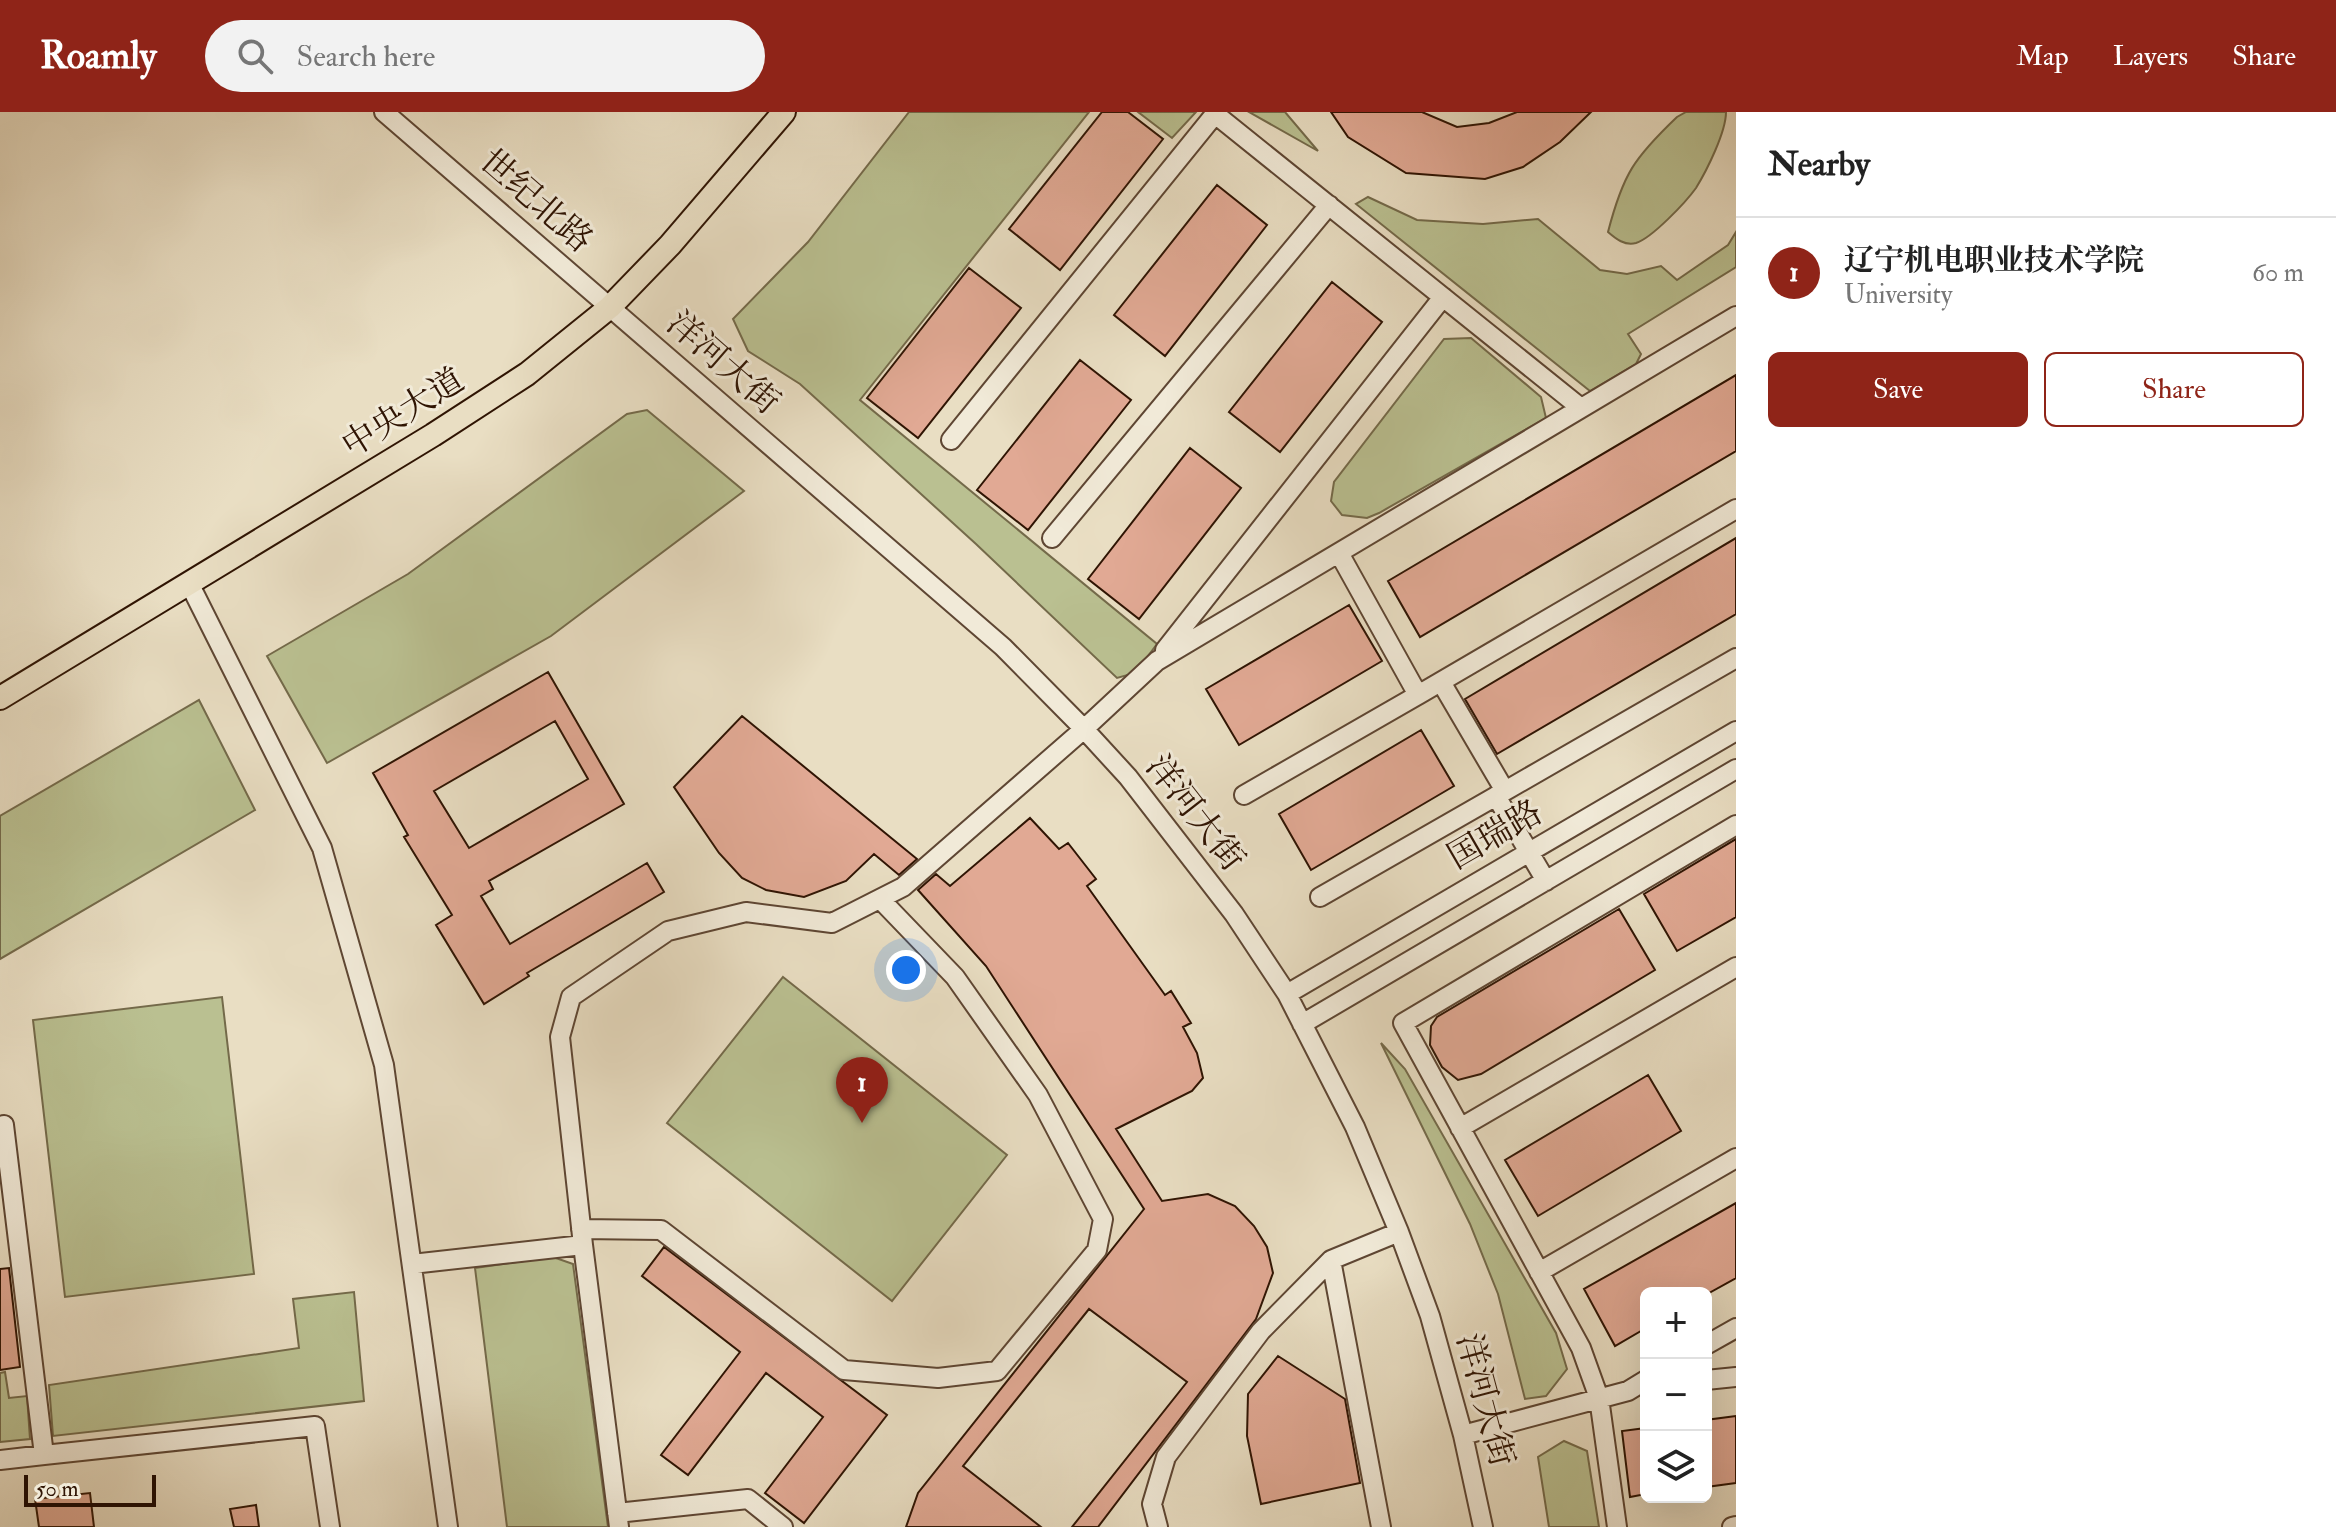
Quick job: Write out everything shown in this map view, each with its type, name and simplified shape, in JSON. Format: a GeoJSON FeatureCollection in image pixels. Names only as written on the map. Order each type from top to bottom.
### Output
{"type":"FeatureCollection","features":[{"type":"Feature","properties":{"kind":"main road","name":"中央大道"},"geometry":{"type":"LineString","coordinates":[[0,698],[190,585],[527,374],[610,307],[670,245],[784,112]]}},
{"type":"Feature","properties":{"kind":"street","name":"世纪北路"},"geometry":{"type":"LineString","coordinates":[[384,112],[610,307]]}},
{"type":"Feature","properties":{"kind":"street"},"geometry":{"type":"LineString","coordinates":[[951,440],[1215,114],[1581,408]]}},
{"type":"Feature","properties":{"kind":"street"},"geometry":{"type":"LineString","coordinates":[[1052,538],[1329,205]]}},
{"type":"Feature","properties":{"kind":"street"},"geometry":{"type":"LineString","coordinates":[[783,1527],[748,1499],[618,1520],[560,1037],[571,997],[668,931],[746,912],[832,923],[903,887],[1157,661],[1443,297]]}},
{"type":"Feature","properties":{"kind":"street","name":"洋河大街"},"geometry":{"type":"LineString","coordinates":[[610,307],[1003,647],[1084,729],[1176,836],[1234,914],[1287,994],[1355,1127],[1399,1232],[1430,1316],[1463,1435],[1483,1527]]}},
{"type":"Feature","properties":{"kind":"street"},"geometry":{"type":"LineString","coordinates":[[1157,661],[1736,316]]}},
{"type":"Feature","properties":{"kind":"street"},"geometry":{"type":"LineString","coordinates":[[1244,795],[1736,509]]}},
{"type":"Feature","properties":{"kind":"street"},"geometry":{"type":"LineString","coordinates":[[1339,553],[1418,695]]}},
{"type":"Feature","properties":{"kind":"street"},"geometry":{"type":"LineString","coordinates":[[190,585],[322,848],[384,1065],[448,1527]]}},
{"type":"Feature","properties":{"kind":"street"},"geometry":{"type":"LineString","coordinates":[[1320,897],[1736,658]]}},
{"type":"Feature","properties":{"kind":"street"},"geometry":{"type":"LineString","coordinates":[[1441,682],[1546,881]]}},
{"type":"Feature","properties":{"kind":"street","name":"国瑞路"},"geometry":{"type":"LineString","coordinates":[[1287,994],[1736,731]]}},
{"type":"Feature","properties":{"kind":"street","name":"国瑞路"},"geometry":{"type":"LineString","coordinates":[[1302,1024],[1736,769]]}},
{"type":"Feature","properties":{"kind":"street"},"geometry":{"type":"LineString","coordinates":[[1617,1527],[1599,1398],[1581,1348],[1403,1023],[1736,825]]}},
{"type":"Feature","properties":{"kind":"street"},"geometry":{"type":"LineString","coordinates":[[412,1264],[582,1237],[661,1230],[844,1370],[938,1378],[997,1371],[1097,1250],[1103,1219],[1038,1095],[955,977],[880,899]]}},
{"type":"Feature","properties":{"kind":"street"},"geometry":{"type":"LineString","coordinates":[[1460,1128],[1736,967]]}},
{"type":"Feature","properties":{"kind":"street"},"geometry":{"type":"LineString","coordinates":[[0,1126],[4,1125],[44,1455]]}},
{"type":"Feature","properties":{"kind":"street"},"geometry":{"type":"LineString","coordinates":[[1539,1272],[1736,1158]]}},
{"type":"Feature","properties":{"kind":"street"},"geometry":{"type":"LineString","coordinates":[[1158,1527],[1152,1504],[1166,1457],[1261,1331],[1331,1260],[1399,1232]]}},
{"type":"Feature","properties":{"kind":"street"},"geometry":{"type":"LineString","coordinates":[[1331,1260],[1381,1527]]}},
{"type":"Feature","properties":{"kind":"street"},"geometry":{"type":"LineString","coordinates":[[1712,1342],[1736,1328]]}},
{"type":"Feature","properties":{"kind":"street"},"geometry":{"type":"LineString","coordinates":[[1712,1379],[1736,1377]]}},
{"type":"Feature","properties":{"kind":"street"},"geometry":{"type":"LineString","coordinates":[[1463,1435],[1637,1390]]}},
{"type":"Feature","properties":{"kind":"street"},"geometry":{"type":"LineString","coordinates":[[0,1460],[315,1426],[330,1527]]}},
{"type":"Feature","properties":{"kind":"green space"},"geometry":{"type":"Polygon","coordinates":[[[909,112],[1089,112],[860,400],[1157,644],[1135,673],[1117,678],[800,384],[748,351],[733,319],[808,242],[909,112]]]}},
{"type":"Feature","properties":{"kind":"green space"},"geometry":{"type":"Polygon","coordinates":[[[1138,112],[1196,112],[1172,138],[1138,112]]]}},
{"type":"Feature","properties":{"kind":"green space"},"geometry":{"type":"Polygon","coordinates":[[[1249,112],[1285,112],[1318,151],[1249,112]]]}},
{"type":"Feature","properties":{"kind":"green space"},"geometry":{"type":"Polygon","coordinates":[[[1686,112],[1726,112],[1719,140],[1705,171],[1685,202],[1651,234],[1636,243],[1621,241],[1608,232],[1625,181],[1650,144],[1686,112]]]}},
{"type":"Feature","properties":{"kind":"green space"},"geometry":{"type":"Polygon","coordinates":[[[1368,197],[1417,220],[1483,224],[1538,219],[1600,270],[1627,274],[1661,266],[1677,280],[1728,245],[1736,232],[1736,267],[1628,334],[1641,354],[1636,364],[1590,391],[1356,204],[1368,197]]]}},
{"type":"Feature","properties":{"kind":"green space"},"geometry":{"type":"Polygon","coordinates":[[[1471,338],[1541,397],[1546,418],[1379,513],[1367,518],[1342,515],[1331,501],[1334,482],[1444,339],[1471,338]]]}},
{"type":"Feature","properties":{"kind":"green space"},"geometry":{"type":"Polygon","coordinates":[[[647,410],[744,491],[551,636],[327,763],[267,656],[408,574],[627,414],[647,410]]]}},
{"type":"Feature","properties":{"kind":"green space"},"geometry":{"type":"Polygon","coordinates":[[[199,700],[255,810],[0,959],[0,816],[199,700]]]}},
{"type":"Feature","properties":{"kind":"green space"},"geometry":{"type":"Polygon","coordinates":[[[783,977],[1007,1155],[892,1301],[667,1123],[783,977]]]}},
{"type":"Feature","properties":{"kind":"green space"},"geometry":{"type":"Polygon","coordinates":[[[222,997],[254,1274],[65,1297],[33,1020],[222,997]]]}},
{"type":"Feature","properties":{"kind":"green space"},"geometry":{"type":"Polygon","coordinates":[[[1381,1043],[1405,1069],[1556,1333],[1567,1369],[1546,1396],[1525,1399],[1498,1294],[1470,1224],[1381,1043]]]}},
{"type":"Feature","properties":{"kind":"green space"},"geometry":{"type":"Polygon","coordinates":[[[553,1257],[573,1264],[608,1527],[507,1527],[475,1268],[553,1257]]]}},
{"type":"Feature","properties":{"kind":"green space"},"geometry":{"type":"Polygon","coordinates":[[[354,1292],[364,1401],[53,1436],[49,1385],[299,1348],[293,1299],[354,1292]]]}},
{"type":"Feature","properties":{"kind":"green space"},"geometry":{"type":"Polygon","coordinates":[[[5,1372],[9,1398],[27,1396],[30,1439],[0,1442],[0,1373],[5,1372]]]}},
{"type":"Feature","properties":{"kind":"green space"},"geometry":{"type":"Polygon","coordinates":[[[1564,1441],[1587,1451],[1599,1527],[1549,1527],[1538,1457],[1564,1441]]]}},
{"type":"Feature","properties":{"kind":"building"},"geometry":{"type":"Polygon","coordinates":[[[1102,112],[1128,112],[1163,139],[1060,270],[1009,229],[1102,112]]]}},
{"type":"Feature","properties":{"kind":"building"},"geometry":{"type":"Polygon","coordinates":[[[1331,112],[1422,112],[1457,127],[1489,123],[1517,112],[1591,112],[1560,142],[1523,167],[1485,179],[1406,173],[1348,137],[1331,112]]]}},
{"type":"Feature","properties":{"kind":"building"},"geometry":{"type":"Polygon","coordinates":[[[1217,185],[1267,225],[1165,356],[1114,315],[1217,185]]]}},
{"type":"Feature","properties":{"kind":"building"},"geometry":{"type":"Polygon","coordinates":[[[969,268],[1021,308],[918,438],[867,398],[969,268]]]}},
{"type":"Feature","properties":{"kind":"building"},"geometry":{"type":"Polygon","coordinates":[[[1332,282],[1382,322],[1280,452],[1229,412],[1332,282]]]}},
{"type":"Feature","properties":{"kind":"building"},"geometry":{"type":"Polygon","coordinates":[[[1080,360],[1131,400],[1028,530],[977,490],[1080,360]]]}},
{"type":"Feature","properties":{"kind":"building"},"geometry":{"type":"Polygon","coordinates":[[[1736,375],[1736,451],[1420,637],[1388,581],[1736,375]]]}},
{"type":"Feature","properties":{"kind":"building"},"geometry":{"type":"Polygon","coordinates":[[[1190,448],[1241,488],[1139,619],[1088,579],[1190,448]]]}},
{"type":"Feature","properties":{"kind":"building"},"geometry":{"type":"Polygon","coordinates":[[[1736,538],[1736,614],[1497,754],[1465,699],[1736,538]]]}},
{"type":"Feature","properties":{"kind":"building"},"geometry":{"type":"Polygon","coordinates":[[[1349,605],[1382,661],[1239,745],[1206,689],[1349,605]]]}},
{"type":"Feature","properties":{"kind":"building"},"geometry":{"type":"Polygon","coordinates":[[[548,672],[624,804],[489,881],[493,889],[481,896],[510,944],[647,863],[664,892],[527,973],[529,976],[484,1004],[436,925],[452,915],[404,837],[408,835],[373,773],[548,672]],[[555,721],[434,791],[469,848],[588,779],[555,721]]]}},
{"type":"Feature","properties":{"kind":"building"},"geometry":{"type":"Polygon","coordinates":[[[742,716],[917,859],[899,875],[874,854],[846,881],[804,897],[766,890],[742,878],[719,853],[674,787],[742,716]]]}},
{"type":"Feature","properties":{"kind":"building"},"geometry":{"type":"Polygon","coordinates":[[[1421,730],[1454,786],[1311,870],[1279,814],[1421,730]]]}},
{"type":"Feature","properties":{"kind":"building"},"geometry":{"type":"Polygon","coordinates":[[[1030,818],[1059,849],[1068,843],[1096,879],[1087,886],[1165,995],[1171,991],[1191,1023],[1183,1027],[1197,1053],[1203,1078],[1192,1091],[1116,1129],[1162,1201],[1208,1194],[1235,1206],[1254,1226],[1267,1247],[1273,1273],[1256,1319],[1098,1527],[1072,1527],[1187,1382],[1089,1309],[963,1466],[1041,1527],[906,1527],[918,1493],[1144,1209],[986,966],[918,890],[936,874],[950,886],[1030,818]]]}},
{"type":"Feature","properties":{"kind":"building"},"geometry":{"type":"Polygon","coordinates":[[[1736,839],[1736,917],[1677,951],[1644,894],[1736,839]]]}},
{"type":"Feature","properties":{"kind":"building"},"geometry":{"type":"Polygon","coordinates":[[[1619,909],[1655,970],[1481,1074],[1458,1080],[1442,1067],[1430,1045],[1431,1026],[1437,1017],[1619,909]]]}},
{"type":"Feature","properties":{"kind":"building"},"geometry":{"type":"Polygon","coordinates":[[[1648,1075],[1681,1131],[1538,1216],[1505,1160],[1648,1075]]]}},
{"type":"Feature","properties":{"kind":"building"},"geometry":{"type":"Polygon","coordinates":[[[1736,1203],[1736,1278],[1712,1291],[1712,1287],[1640,1287],[1640,1331],[1615,1346],[1584,1289],[1736,1203]]]}},
{"type":"Feature","properties":{"kind":"building"},"geometry":{"type":"Polygon","coordinates":[[[664,1247],[887,1415],[804,1523],[765,1493],[823,1417],[766,1373],[688,1475],[661,1455],[740,1352],[642,1276],[664,1247]]]}},
{"type":"Feature","properties":{"kind":"building"},"geometry":{"type":"Polygon","coordinates":[[[9,1268],[20,1367],[0,1370],[0,1269],[9,1268]]]}},
{"type":"Feature","properties":{"kind":"building"},"geometry":{"type":"Polygon","coordinates":[[[1278,1356],[1345,1399],[1360,1483],[1261,1504],[1247,1436],[1248,1394],[1278,1356]]]}},
{"type":"Feature","properties":{"kind":"building"},"geometry":{"type":"Polygon","coordinates":[[[1736,1416],[1736,1483],[1712,1486],[1712,1419],[1736,1416]]]}},
{"type":"Feature","properties":{"kind":"building"},"geometry":{"type":"Polygon","coordinates":[[[1640,1429],[1640,1495],[1630,1497],[1622,1431],[1640,1429]]]}},
{"type":"Feature","properties":{"kind":"building"},"geometry":{"type":"Polygon","coordinates":[[[90,1493],[94,1527],[39,1527],[35,1499],[90,1493]]]}},
{"type":"Feature","properties":{"kind":"building"},"geometry":{"type":"Polygon","coordinates":[[[256,1505],[259,1527],[234,1527],[230,1509],[256,1505]]]}},
{"type":"Feature","properties":{"kind":"place","name":"辽宁机电职业技术学院"},"geometry":{"type":"Point","coordinates":[862,1123]}}]}
